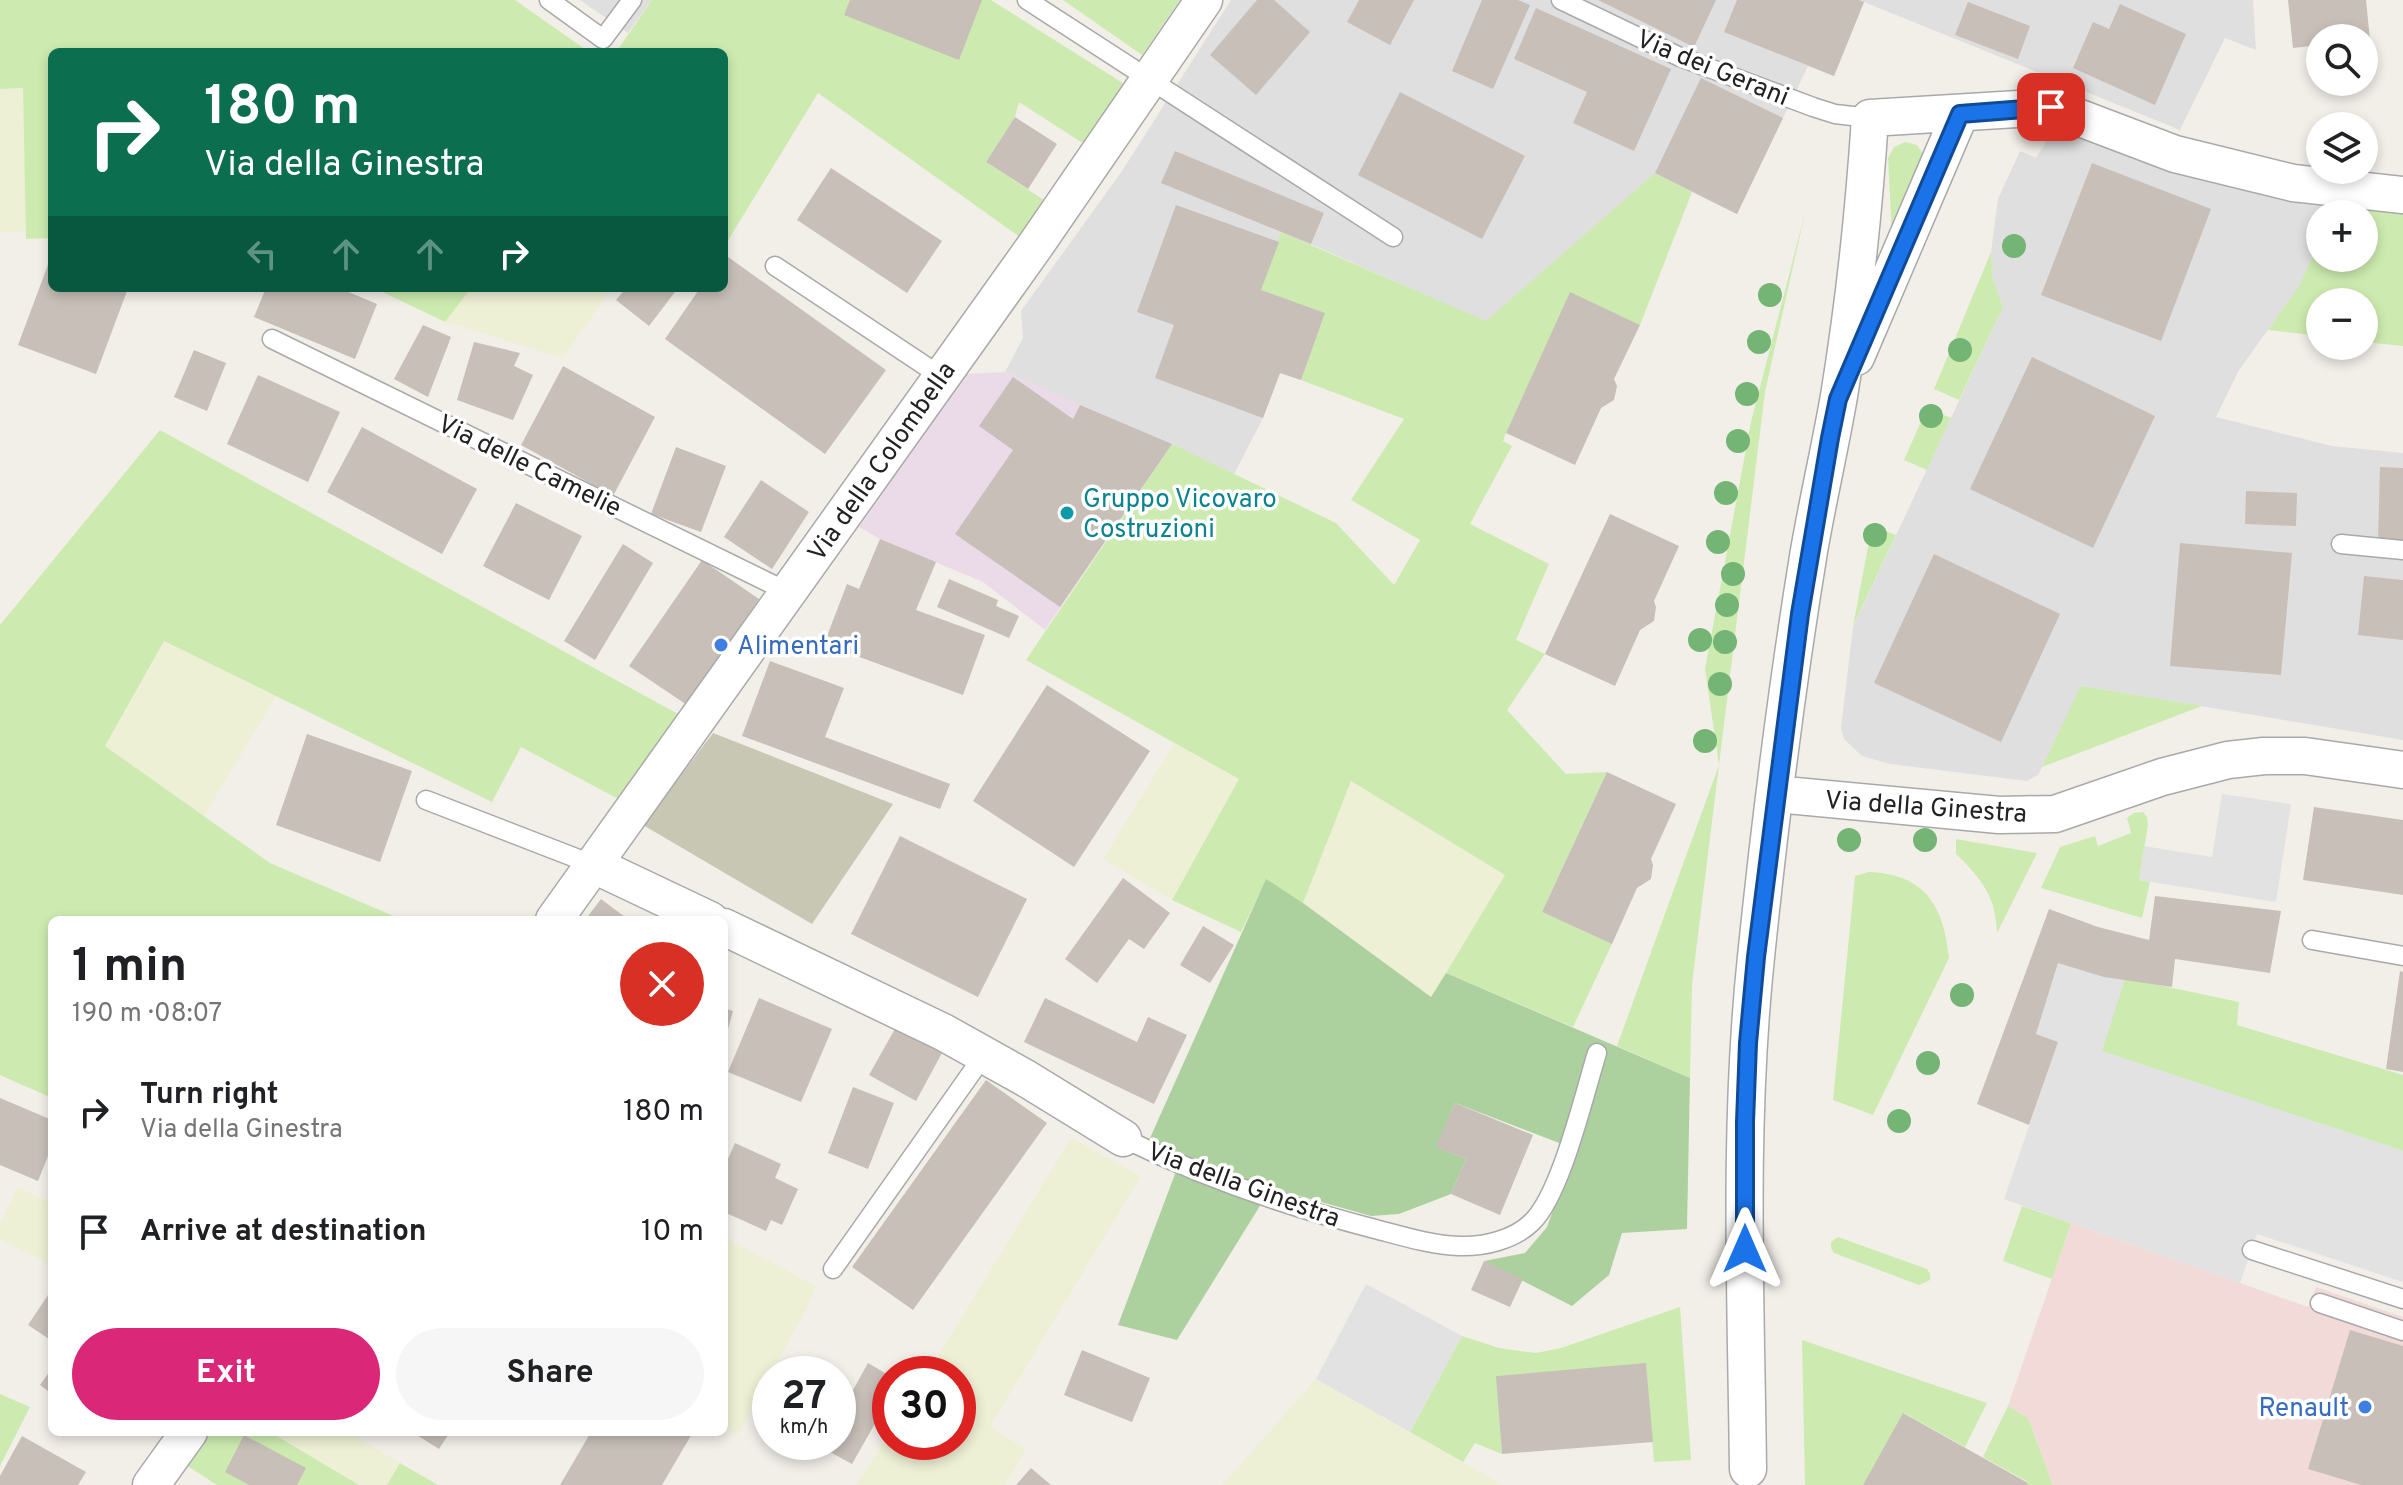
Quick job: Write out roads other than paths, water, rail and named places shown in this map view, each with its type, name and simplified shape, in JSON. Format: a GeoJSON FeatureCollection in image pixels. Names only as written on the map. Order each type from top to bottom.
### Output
{"type":"FeatureCollection","features":[{"type":"Feature","properties":{"kind":"street","name":"Via della Colombella"},"geometry":{"type":"LineString","coordinates":[[557,916],[942,377],[1204,0]]}},
{"type":"Feature","properties":{"kind":"street"},"geometry":{"type":"LineString","coordinates":[[1748,1469],[1744,1142],[1748,1043],[1775,794],[1804,583],[1838,399],[1862,213],[1870,118],[2051,107],[2175,154],[2293,183],[2403,195]]}},
{"type":"Feature","properties":{"kind":"street"},"geometry":{"type":"LineString","coordinates":[[1838,399],[1960,114]]}},
{"type":"Feature","properties":{"kind":"street","name":"Via della Ginestra"},"geometry":{"type":"LineString","coordinates":[[1775,794],[1999,815],[2055,814],[2162,777],[2238,759],[2283,755],[2320,757],[2403,770]]}},
{"type":"Feature","properties":{"kind":"street"},"geometry":{"type":"LineString","coordinates":[[594,865],[702,916]]}},
{"type":"Feature","properties":{"kind":"street","name":"Via della Ginestra"},"geometry":{"type":"LineString","coordinates":[[728,929],[902,1011],[984,1055],[1123,1138]]}},
{"type":"Feature","properties":{"kind":"street"},"geometry":{"type":"LineString","coordinates":[[151,1485],[186,1436]]}},
{"type":"Feature","properties":{"kind":"lane"},"geometry":{"type":"LineString","coordinates":[[549,0],[603,39],[632,0]]}},
{"type":"Feature","properties":{"kind":"lane"},"geometry":{"type":"LineString","coordinates":[[1027,0],[1393,237]]}},
{"type":"Feature","properties":{"kind":"lane","name":"Via dei Gerani"},"geometry":{"type":"LineString","coordinates":[[1561,0],[1680,57],[1813,107],[1835,114],[1870,118]]}},
{"type":"Feature","properties":{"kind":"lane"},"geometry":{"type":"LineString","coordinates":[[775,266],[942,377]]}},
{"type":"Feature","properties":{"kind":"lane","name":"Via delle Camelie"},"geometry":{"type":"LineString","coordinates":[[272,339],[788,592]]}},
{"type":"Feature","properties":{"kind":"lane"},"geometry":{"type":"LineString","coordinates":[[2341,544],[2403,550]]}},
{"type":"Feature","properties":{"kind":"lane"},"geometry":{"type":"LineString","coordinates":[[426,800],[594,865]]}},
{"type":"Feature","properties":{"kind":"lane"},"geometry":{"type":"LineString","coordinates":[[2312,940],[2403,956]]}},
{"type":"Feature","properties":{"kind":"lane","name":"Via della Ginestra"},"geometry":{"type":"LineString","coordinates":[[1123,1138],[1179,1165],[1358,1225],[1444,1244],[1487,1243],[1513,1236],[1531,1223],[1546,1206],[1556,1184],[1597,1053]]}},
{"type":"Feature","properties":{"kind":"lane"},"geometry":{"type":"LineString","coordinates":[[833,1269],[984,1055]]}},
{"type":"Feature","properties":{"kind":"lane"},"geometry":{"type":"LineString","coordinates":[[2252,1250],[2403,1299]]}},
{"type":"Feature","properties":{"kind":"lane"},"geometry":{"type":"LineString","coordinates":[[2320,1303],[2403,1331]]}},
{"type":"Feature","properties":{"kind":"place","name":"Gruppo Vicovaro Costruzioni"},"geometry":{"type":"Point","coordinates":[1067,513]}},
{"type":"Feature","properties":{"kind":"place","name":"Alimentari"},"geometry":{"type":"Point","coordinates":[721,645]}},
{"type":"Feature","properties":{"kind":"place","name":"Renault"},"geometry":{"type":"Point","coordinates":[2365,1407]}}]}
